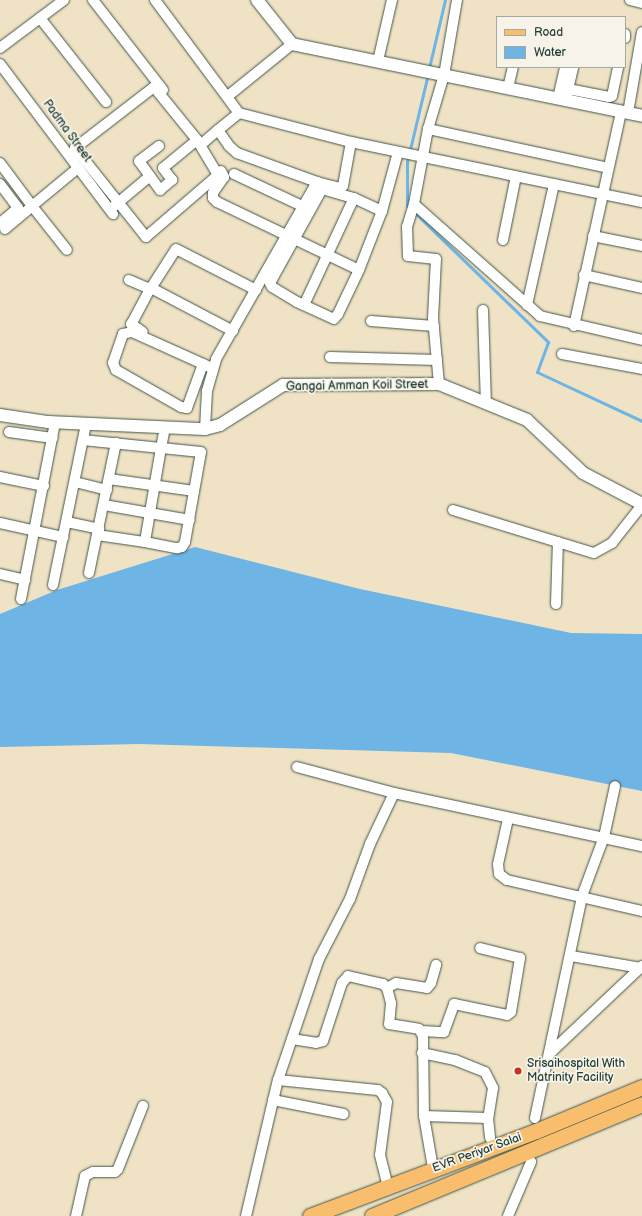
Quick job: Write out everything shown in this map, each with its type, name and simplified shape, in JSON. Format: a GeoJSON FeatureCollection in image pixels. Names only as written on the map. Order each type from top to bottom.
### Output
{"type":"FeatureCollection","features":[{"type":"Feature","properties":{"kind":"main road","name":"EVR Periyar Salai"},"geometry":{"type":"LineString","coordinates":[[310,1216],[388,1188],[433,1168],[536,1131],[642,1087]]}},
{"type":"Feature","properties":{"kind":"main road","name":"EVR Periyar Salai"},"geometry":{"type":"LineString","coordinates":[[372,1216],[642,1104]]}},
{"type":"Feature","properties":{"kind":"street"},"geometry":{"type":"LineString","coordinates":[[0,48],[64,0]]}},
{"type":"Feature","properties":{"kind":"street"},"geometry":{"type":"LineString","coordinates":[[93,0],[200,141],[223,175],[213,198],[291,238],[359,270]]}},
{"type":"Feature","properties":{"kind":"street"},"geometry":{"type":"LineString","coordinates":[[155,0],[228,96],[239,113],[351,142],[642,202]]}},
{"type":"Feature","properties":{"kind":"street"},"geometry":{"type":"LineString","coordinates":[[257,0],[292,44],[378,60],[508,88],[564,96],[642,116]]}},
{"type":"Feature","properties":{"kind":"street"},"geometry":{"type":"LineString","coordinates":[[378,60],[392,0]]}},
{"type":"Feature","properties":{"kind":"street"},"geometry":{"type":"LineString","coordinates":[[317,182],[304,207],[270,283],[272,287],[304,305],[329,318],[336,318],[359,270],[382,211],[410,155],[428,129],[443,74],[457,0]]}},
{"type":"Feature","properties":{"kind":"street"},"geometry":{"type":"LineString","coordinates":[[630,0],[642,3]]}},
{"type":"Feature","properties":{"kind":"street"},"geometry":{"type":"LineString","coordinates":[[40,18],[106,102]]}},
{"type":"Feature","properties":{"kind":"street"},"geometry":{"type":"LineString","coordinates":[[574,326],[602,193],[625,112],[642,32]]}},
{"type":"Feature","properties":{"kind":"street"},"geometry":{"type":"LineString","coordinates":[[228,96],[292,44]]}},
{"type":"Feature","properties":{"kind":"street","name":"Padma Street"},"geometry":{"type":"LineString","coordinates":[[0,64],[78,168],[113,209]]}},
{"type":"Feature","properties":{"kind":"street"},"geometry":{"type":"LineString","coordinates":[[508,88],[513,68]]}},
{"type":"Feature","properties":{"kind":"street"},"geometry":{"type":"LineString","coordinates":[[564,68],[564,96]]}},
{"type":"Feature","properties":{"kind":"street"},"geometry":{"type":"LineString","coordinates":[[564,96],[573,68]]}},
{"type":"Feature","properties":{"kind":"street"},"geometry":{"type":"LineString","coordinates":[[564,96],[612,96],[618,68]]}},
{"type":"Feature","properties":{"kind":"street"},"geometry":{"type":"LineString","coordinates":[[154,87],[200,141],[218,175],[146,237],[113,209],[75,148],[154,87]]}},
{"type":"Feature","properties":{"kind":"street"},"geometry":{"type":"LineString","coordinates":[[159,146],[139,161],[160,190],[172,180],[163,168],[218,130],[239,113]]}},
{"type":"Feature","properties":{"kind":"street"},"geometry":{"type":"LineString","coordinates":[[428,129],[608,168]]}},
{"type":"Feature","properties":{"kind":"street"},"geometry":{"type":"LineString","coordinates":[[218,130],[237,153],[317,182],[339,188],[343,186],[351,142]]}},
{"type":"Feature","properties":{"kind":"street"},"geometry":{"type":"LineString","coordinates":[[410,155],[413,209],[407,227],[408,256],[436,259],[434,326],[439,384]]}},
{"type":"Feature","properties":{"kind":"street"},"geometry":{"type":"LineString","coordinates":[[0,163],[67,250]]}},
{"type":"Feature","properties":{"kind":"street"},"geometry":{"type":"LineString","coordinates":[[2,226],[32,206],[78,168]]}},
{"type":"Feature","properties":{"kind":"street"},"geometry":{"type":"LineString","coordinates":[[234,174],[304,207]]}},
{"type":"Feature","properties":{"kind":"street"},"geometry":{"type":"LineString","coordinates":[[113,209],[150,176]]}},
{"type":"Feature","properties":{"kind":"street"},"geometry":{"type":"LineString","coordinates":[[503,240],[516,176]]}},
{"type":"Feature","properties":{"kind":"street"},"geometry":{"type":"LineString","coordinates":[[0,184],[18,208],[2,226]]}},
{"type":"Feature","properties":{"kind":"street"},"geometry":{"type":"LineString","coordinates":[[527,305],[554,184]]}},
{"type":"Feature","properties":{"kind":"street"},"geometry":{"type":"LineString","coordinates":[[210,365],[127,332],[123,334],[114,363],[116,370],[181,407],[187,408],[210,365],[233,331],[256,290],[322,189],[354,198],[382,211]]}},
{"type":"Feature","properties":{"kind":"street"},"geometry":{"type":"LineString","coordinates":[[304,305],[354,198]]}},
{"type":"Feature","properties":{"kind":"street"},"geometry":{"type":"LineString","coordinates":[[413,209],[540,316],[574,326],[642,340]]}},
{"type":"Feature","properties":{"kind":"street"},"geometry":{"type":"LineString","coordinates":[[593,236],[642,246]]}},
{"type":"Feature","properties":{"kind":"street"},"geometry":{"type":"LineString","coordinates":[[210,365],[133,327],[131,324],[150,289],[176,249],[256,290]]}},
{"type":"Feature","properties":{"kind":"street"},"geometry":{"type":"LineString","coordinates":[[584,275],[642,288]]}},
{"type":"Feature","properties":{"kind":"street"},"geometry":{"type":"LineString","coordinates":[[129,280],[233,331]]}},
{"type":"Feature","properties":{"kind":"street"},"geometry":{"type":"LineString","coordinates":[[484,310],[486,404]]}},
{"type":"Feature","properties":{"kind":"street"},"geometry":{"type":"LineString","coordinates":[[371,321],[434,326]]}},
{"type":"Feature","properties":{"kind":"street"},"geometry":{"type":"LineString","coordinates":[[562,354],[642,369]]}},
{"type":"Feature","properties":{"kind":"street"},"geometry":{"type":"LineString","coordinates":[[330,357],[437,360]]}},
{"type":"Feature","properties":{"kind":"street"},"geometry":{"type":"LineString","coordinates":[[205,429],[210,365]]}},
{"type":"Feature","properties":{"kind":"street","name":"Gangai Amman Koil Street"},"geometry":{"type":"LineString","coordinates":[[0,415],[55,423],[205,429],[220,425],[283,385],[439,384],[527,420],[583,473],[642,504]]}},
{"type":"Feature","properties":{"kind":"street"},"geometry":{"type":"LineString","coordinates":[[21,599],[36,531],[55,423]]}},
{"type":"Feature","properties":{"kind":"street"},"geometry":{"type":"LineString","coordinates":[[53,585],[86,424]]}},
{"type":"Feature","properties":{"kind":"street"},"geometry":{"type":"LineString","coordinates":[[145,542],[164,428]]}},
{"type":"Feature","properties":{"kind":"street"},"geometry":{"type":"LineString","coordinates":[[9,432],[53,438]]}},
{"type":"Feature","properties":{"kind":"street"},"geometry":{"type":"LineString","coordinates":[[66,522],[98,532],[145,542],[182,547],[190,520],[201,452],[83,440]]}},
{"type":"Feature","properties":{"kind":"street"},"geometry":{"type":"LineString","coordinates":[[89,573],[110,479],[116,443]]}},
{"type":"Feature","properties":{"kind":"street"},"geometry":{"type":"LineString","coordinates":[[0,477],[44,486]]}},
{"type":"Feature","properties":{"kind":"street"},"geometry":{"type":"LineString","coordinates":[[110,479],[194,491]]}},
{"type":"Feature","properties":{"kind":"street"},"geometry":{"type":"LineString","coordinates":[[75,482],[107,490]]}},
{"type":"Feature","properties":{"kind":"street"},"geometry":{"type":"LineString","coordinates":[[453,510],[594,553],[612,543],[642,504]]}},
{"type":"Feature","properties":{"kind":"street"},"geometry":{"type":"LineString","coordinates":[[104,505],[190,520]]}},
{"type":"Feature","properties":{"kind":"street"},"geometry":{"type":"LineString","coordinates":[[0,523],[63,536]]}},
{"type":"Feature","properties":{"kind":"street"},"geometry":{"type":"LineString","coordinates":[[556,604],[558,542]]}},
{"type":"Feature","properties":{"kind":"street"},"geometry":{"type":"LineString","coordinates":[[0,574],[25,580]]}},
{"type":"Feature","properties":{"kind":"street"},"geometry":{"type":"LineString","coordinates":[[297,767],[394,793],[508,819],[604,837],[642,846]]}},
{"type":"Feature","properties":{"kind":"street"},"geometry":{"type":"LineString","coordinates":[[535,1118],[571,956],[582,896],[604,837],[615,786]]}},
{"type":"Feature","properties":{"kind":"street"},"geometry":{"type":"LineString","coordinates":[[246,1216],[278,1080],[319,959],[350,899],[370,844],[394,793]]}},
{"type":"Feature","properties":{"kind":"street"},"geometry":{"type":"LineString","coordinates":[[508,819],[498,864],[499,874],[507,880],[642,911]]}},
{"type":"Feature","properties":{"kind":"street"},"geometry":{"type":"LineString","coordinates":[[292,1039],[316,1043],[323,1041],[342,982],[348,976],[383,984],[387,988],[391,1003],[389,1024],[422,1031],[444,1032],[454,1004],[507,1015],[511,1012],[520,958],[480,948]]}},
{"type":"Feature","properties":{"kind":"street"},"geometry":{"type":"LineString","coordinates":[[571,956],[641,967]]}},
{"type":"Feature","properties":{"kind":"street"},"geometry":{"type":"LineString","coordinates":[[387,988],[396,983],[427,988],[431,983],[436,965]]}},
{"type":"Feature","properties":{"kind":"street"},"geometry":{"type":"LineString","coordinates":[[549,1054],[641,967]]}},
{"type":"Feature","properties":{"kind":"street"},"geometry":{"type":"LineString","coordinates":[[422,1031],[424,1116],[433,1168]]}},
{"type":"Feature","properties":{"kind":"street"},"geometry":{"type":"LineString","coordinates":[[422,1053],[455,1060],[484,1072],[493,1088],[488,1118],[490,1138]]}},
{"type":"Feature","properties":{"kind":"street"},"geometry":{"type":"LineString","coordinates":[[278,1080],[378,1090],[382,1093],[387,1102],[380,1155],[388,1188]]}},
{"type":"Feature","properties":{"kind":"street"},"geometry":{"type":"LineString","coordinates":[[273,1100],[344,1114]]}},
{"type":"Feature","properties":{"kind":"street"},"geometry":{"type":"LineString","coordinates":[[76,1216],[85,1176],[93,1172],[115,1172],[118,1169],[142,1106]]}},
{"type":"Feature","properties":{"kind":"street"},"geometry":{"type":"LineString","coordinates":[[424,1116],[488,1118]]}},
{"type":"Feature","properties":{"kind":"street"},"geometry":{"type":"LineString","coordinates":[[508,1216],[531,1162]]}},
{"type":"Feature","properties":{"kind":"water"},"geometry":{"type":"Polygon","coordinates":[[[195,547],[360,589],[571,633],[642,634],[642,791],[451,753],[139,744],[0,747],[0,614],[57,590],[195,547]]]}},
{"type":"Feature","properties":{"kind":"waterway"},"geometry":{"type":"LineString","coordinates":[[429,68],[445,0]]}},
{"type":"Feature","properties":{"kind":"waterway"},"geometry":{"type":"LineString","coordinates":[[410,209],[407,206],[407,162],[428,74]]}},
{"type":"Feature","properties":{"kind":"waterway"},"geometry":{"type":"LineString","coordinates":[[414,212],[548,342],[537,372],[642,421]]}},
{"type":"Feature","properties":{"kind":"place","name":"Srisaihospital With Matrinity Facility"},"geometry":{"type":"Point","coordinates":[518,1071]}}]}
